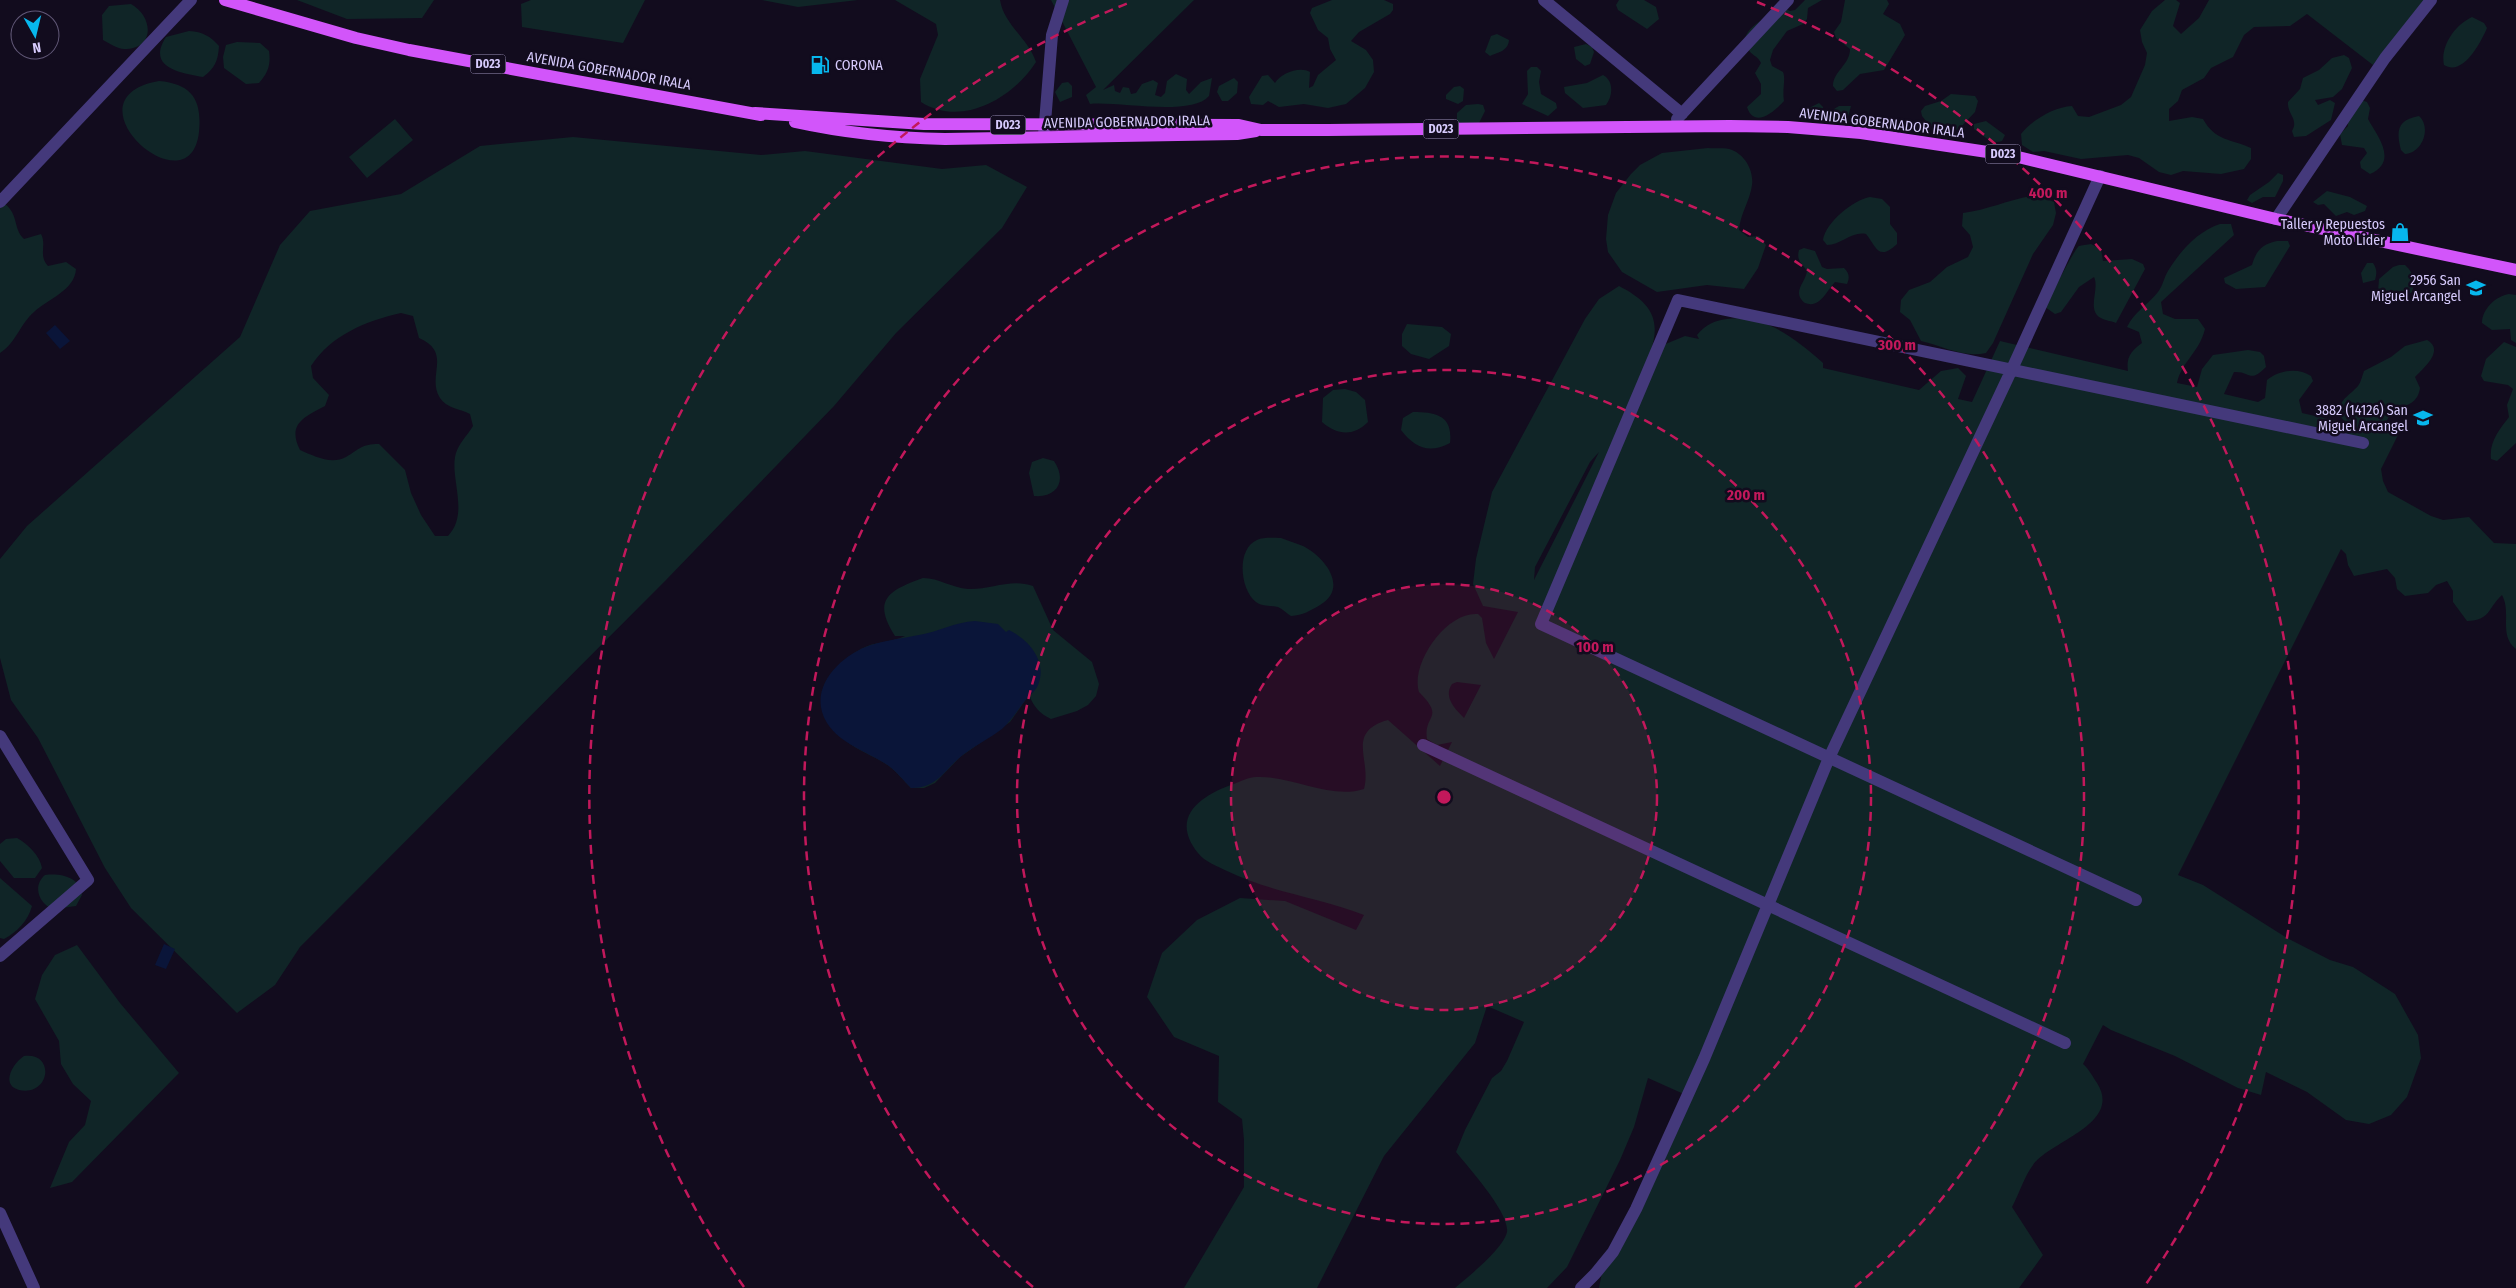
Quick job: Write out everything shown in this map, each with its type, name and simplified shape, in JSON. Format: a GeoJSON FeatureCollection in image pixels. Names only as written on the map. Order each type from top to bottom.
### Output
{"type":"FeatureCollection","features":[{"type":"Feature","properties":{"kind":"main road","name":"AVENIDA GOBERNADOR IRALA"},"geometry":{"type":"LineString","coordinates":[[225,0],[356,38],[408,50],[755,113],[848,132],[897,138],[1044,139],[1237,134],[1261,130],[1670,126],[1788,127],[1861,133],[2014,156],[2276,219],[2516,270]]}},
{"type":"Feature","properties":{"kind":"main road","name":"AVENIDA GOBERNADOR IRALA"},"geometry":{"type":"LineString","coordinates":[[755,113],[924,124],[1239,125],[1261,130]]}},
{"type":"Feature","properties":{"kind":"street"},"geometry":{"type":"LineString","coordinates":[[0,202],[191,0]]}},
{"type":"Feature","properties":{"kind":"street"},"geometry":{"type":"LineString","coordinates":[[1044,139],[1052,35],[1063,0]]}},
{"type":"Feature","properties":{"kind":"street"},"geometry":{"type":"LineString","coordinates":[[1544,0],[1682,114]]}},
{"type":"Feature","properties":{"kind":"street"},"geometry":{"type":"LineString","coordinates":[[1670,126],[1788,0]]}},
{"type":"Feature","properties":{"kind":"street"},"geometry":{"type":"LineString","coordinates":[[2276,219],[2385,58],[2431,0]]}},
{"type":"Feature","properties":{"kind":"street"},"geometry":{"type":"LineString","coordinates":[[1581,1288],[1614,1252],[1636,1209],[1704,1059],[1829,758],[2012,369],[2100,176]]}},
{"type":"Feature","properties":{"kind":"street"},"geometry":{"type":"LineString","coordinates":[[2136,900],[1541,624],[1678,300],[2363,443]]}},
{"type":"Feature","properties":{"kind":"street"},"geometry":{"type":"LineString","coordinates":[[0,736],[88,880],[0,956]]}},
{"type":"Feature","properties":{"kind":"street"},"geometry":{"type":"LineString","coordinates":[[1423,745],[2065,1043]]}},
{"type":"Feature","properties":{"kind":"street"},"geometry":{"type":"LineString","coordinates":[[0,1213],[34,1288]]}},
{"type":"Feature","properties":{"kind":"green space"},"geometry":{"type":"Polygon","coordinates":[[[297,0],[434,0],[422,18],[347,19],[297,0]]]}},
{"type":"Feature","properties":{"kind":"green space"},"geometry":{"type":"Polygon","coordinates":[[[531,0],[645,0],[623,43],[522,27],[521,4],[531,0]]]}},
{"type":"Feature","properties":{"kind":"green space"},"geometry":{"type":"Polygon","coordinates":[[[762,0],[858,0],[798,7],[762,0]]]}},
{"type":"Feature","properties":{"kind":"green space"},"geometry":{"type":"Polygon","coordinates":[[[895,0],[1000,0],[1006,17],[1028,46],[1036,62],[1014,87],[985,105],[953,112],[937,109],[921,102],[920,79],[938,35],[936,24],[895,0]]]}},
{"type":"Feature","properties":{"kind":"green space"},"geometry":{"type":"Polygon","coordinates":[[[1051,0],[1194,0],[1103,90],[1114,85],[1115,91],[1120,93],[1123,87],[1129,88],[1131,94],[1136,93],[1142,84],[1153,80],[1158,83],[1155,95],[1161,97],[1165,93],[1167,81],[1176,74],[1187,79],[1186,90],[1189,94],[1201,82],[1212,78],[1209,96],[1200,102],[1187,106],[1153,107],[1090,104],[1086,95],[1096,87],[1051,0]]]}},
{"type":"Feature","properties":{"kind":"green space"},"geometry":{"type":"Polygon","coordinates":[[[1332,0],[1384,0],[1393,4],[1393,10],[1390,14],[1359,32],[1351,41],[1366,50],[1373,60],[1374,72],[1365,88],[1346,104],[1328,108],[1304,104],[1279,107],[1268,101],[1263,105],[1251,104],[1249,97],[1262,76],[1268,75],[1275,83],[1286,74],[1296,70],[1306,70],[1310,72],[1309,88],[1313,86],[1318,75],[1336,60],[1330,49],[1328,38],[1318,30],[1310,13],[1312,8],[1332,0]]]}},
{"type":"Feature","properties":{"kind":"green space"},"geometry":{"type":"Polygon","coordinates":[[[1619,0],[1644,0],[1656,7],[1659,19],[1647,29],[1618,10],[1616,5],[1619,0]]]}},
{"type":"Feature","properties":{"kind":"green space"},"geometry":{"type":"Polygon","coordinates":[[[1805,0],[1822,0],[1808,8],[1807,19],[1803,24],[1787,31],[1773,50],[1770,60],[1772,66],[1783,72],[1784,101],[1770,114],[1759,118],[1754,117],[1750,114],[1747,107],[1761,94],[1761,84],[1755,73],[1761,63],[1748,49],[1745,42],[1746,35],[1750,29],[1763,19],[1784,8],[1790,11],[1795,10],[1805,0]]]}},
{"type":"Feature","properties":{"kind":"green space"},"geometry":{"type":"Polygon","coordinates":[[[1845,0],[1887,0],[1889,4],[1883,14],[1900,24],[1905,35],[1884,70],[1860,74],[1843,90],[1837,91],[1833,86],[1834,81],[1849,55],[1850,49],[1836,38],[1834,32],[1841,22],[1845,0]]]}},
{"type":"Feature","properties":{"kind":"green space"},"geometry":{"type":"Polygon","coordinates":[[[2165,0],[2176,0],[2180,3],[2173,26],[2181,34],[2199,18],[2209,0],[2425,0],[2373,65],[2307,14],[2290,26],[2254,27],[2244,35],[2233,57],[2211,68],[2204,78],[2182,90],[2178,101],[2169,109],[2169,121],[2192,117],[2203,119],[2213,132],[2251,148],[2251,159],[2244,169],[2221,174],[2183,171],[2171,175],[2159,172],[2139,158],[2128,155],[2081,159],[2044,151],[2033,152],[2022,145],[2021,134],[2044,115],[2072,106],[2078,116],[2089,117],[2121,105],[2131,97],[2145,65],[2147,53],[2142,42],[2140,30],[2152,11],[2165,0]]]}},
{"type":"Feature","properties":{"kind":"green space"},"geometry":{"type":"Polygon","coordinates":[[[131,4],[144,16],[148,31],[142,44],[134,48],[122,49],[103,40],[102,15],[109,6],[131,4]]]}},
{"type":"Feature","properties":{"kind":"green space"},"geometry":{"type":"Polygon","coordinates":[[[2472,17],[2484,23],[2487,28],[2476,49],[2458,66],[2444,65],[2444,51],[2450,37],[2460,25],[2472,17]]]}},
{"type":"Feature","properties":{"kind":"green space"},"geometry":{"type":"Polygon","coordinates":[[[189,31],[206,35],[219,46],[215,64],[203,77],[176,71],[163,62],[160,56],[161,47],[166,37],[189,31]]]}},
{"type":"Feature","properties":{"kind":"green space"},"geometry":{"type":"Polygon","coordinates":[[[1497,34],[1509,40],[1508,44],[1502,51],[1490,56],[1485,52],[1491,36],[1497,34]]]}},
{"type":"Feature","properties":{"kind":"green space"},"geometry":{"type":"Polygon","coordinates":[[[237,42],[260,43],[269,51],[270,60],[268,68],[265,76],[259,83],[246,84],[224,68],[223,57],[226,45],[237,42]]]}},
{"type":"Feature","properties":{"kind":"green space"},"geometry":{"type":"Polygon","coordinates":[[[1586,44],[1592,47],[1594,52],[1590,64],[1585,66],[1576,59],[1574,47],[1586,44]]]}},
{"type":"Feature","properties":{"kind":"green space"},"geometry":{"type":"Polygon","coordinates":[[[2344,55],[2349,58],[2352,68],[2342,89],[2333,97],[2315,100],[2318,105],[2330,100],[2335,103],[2331,120],[2306,136],[2294,137],[2292,131],[2294,120],[2289,110],[2288,102],[2300,89],[2303,78],[2319,70],[2332,58],[2344,55]]]}},
{"type":"Feature","properties":{"kind":"green space"},"geometry":{"type":"Polygon","coordinates":[[[1531,67],[1537,67],[1541,71],[1539,82],[1541,94],[1556,103],[1557,108],[1548,116],[1522,104],[1528,94],[1527,71],[1531,67]]]}},
{"type":"Feature","properties":{"kind":"green space"},"geometry":{"type":"Polygon","coordinates":[[[1603,75],[1611,85],[1610,97],[1606,105],[1583,108],[1565,93],[1564,87],[1587,83],[1603,75]]]}},
{"type":"Feature","properties":{"kind":"green space"},"geometry":{"type":"Polygon","coordinates":[[[1234,78],[1238,82],[1237,93],[1228,101],[1222,101],[1217,92],[1219,86],[1234,78]]]}},
{"type":"Feature","properties":{"kind":"green space"},"geometry":{"type":"Polygon","coordinates":[[[159,81],[171,83],[187,90],[197,103],[199,111],[199,132],[191,154],[175,161],[157,156],[139,143],[126,126],[123,108],[132,91],[159,81]]]}},
{"type":"Feature","properties":{"kind":"green space"},"geometry":{"type":"Polygon","coordinates":[[[1068,82],[1072,86],[1072,97],[1060,102],[1055,92],[1062,83],[1068,82]]]}},
{"type":"Feature","properties":{"kind":"green space"},"geometry":{"type":"Polygon","coordinates":[[[1460,86],[1464,89],[1463,101],[1458,104],[1446,99],[1446,95],[1454,87],[1460,86]]]}},
{"type":"Feature","properties":{"kind":"green space"},"geometry":{"type":"Polygon","coordinates":[[[1951,94],[1975,96],[1978,101],[1975,112],[1958,130],[1930,126],[1922,116],[1921,111],[1925,106],[1941,101],[1951,94]]]}},
{"type":"Feature","properties":{"kind":"green space"},"geometry":{"type":"Polygon","coordinates":[[[2361,100],[2367,102],[2370,108],[2368,119],[2380,140],[2384,155],[2379,169],[2370,174],[2361,168],[2360,162],[2367,153],[2364,148],[2342,145],[2340,134],[2348,126],[2348,120],[2361,100]]]}},
{"type":"Feature","properties":{"kind":"green space"},"geometry":{"type":"Polygon","coordinates":[[[1819,103],[1823,107],[1823,113],[1814,120],[1808,120],[1809,108],[1819,103]]]}},
{"type":"Feature","properties":{"kind":"green space"},"geometry":{"type":"Polygon","coordinates":[[[1466,105],[1483,105],[1485,111],[1477,127],[1460,127],[1457,122],[1457,113],[1466,105]]]}},
{"type":"Feature","properties":{"kind":"green space"},"geometry":{"type":"Polygon","coordinates":[[[1839,106],[1851,106],[1848,117],[1839,124],[1831,121],[1834,109],[1839,106]]]}},
{"type":"Feature","properties":{"kind":"green space"},"geometry":{"type":"Polygon","coordinates":[[[2419,116],[2425,127],[2423,139],[2416,149],[2411,153],[2405,154],[2401,150],[2399,143],[2400,127],[2406,120],[2419,116]]]}},
{"type":"Feature","properties":{"kind":"green space"},"geometry":{"type":"Polygon","coordinates":[[[395,119],[413,140],[367,178],[349,157],[395,119]]]}},
{"type":"Feature","properties":{"kind":"green space"},"geometry":{"type":"Polygon","coordinates":[[[1986,121],[2005,135],[2002,141],[1991,141],[1974,129],[1974,124],[1986,121]]]}},
{"type":"Feature","properties":{"kind":"green space"},"geometry":{"type":"Polygon","coordinates":[[[573,137],[761,155],[805,151],[942,169],[986,165],[1027,187],[1002,228],[896,333],[834,406],[666,580],[300,947],[275,985],[237,1013],[131,908],[105,868],[38,738],[11,700],[0,658],[0,559],[27,526],[240,337],[280,245],[310,211],[401,194],[480,146],[573,137]],[[401,313],[362,325],[339,338],[319,355],[311,366],[313,378],[329,395],[325,406],[300,422],[295,434],[296,441],[300,450],[329,460],[346,457],[364,446],[379,444],[405,470],[411,493],[421,515],[435,536],[448,536],[454,527],[458,508],[454,466],[455,457],[460,445],[473,426],[470,414],[450,406],[440,398],[436,390],[437,358],[435,351],[429,344],[419,338],[413,316],[401,313]]]}},
{"type":"Feature","properties":{"kind":"green space"},"geometry":{"type":"Polygon","coordinates":[[[1708,148],[1737,152],[1748,164],[1752,174],[1752,185],[1739,230],[1748,237],[1759,236],[1766,245],[1758,268],[1744,289],[1707,285],[1657,292],[1622,272],[1608,252],[1606,239],[1608,215],[1616,193],[1640,165],[1662,153],[1708,148]]]}},
{"type":"Feature","properties":{"kind":"green space"},"geometry":{"type":"Polygon","coordinates":[[[2278,173],[2283,175],[2283,181],[2275,197],[2263,197],[2252,203],[2247,200],[2250,195],[2269,182],[2278,173]]]}},
{"type":"Feature","properties":{"kind":"green space"},"geometry":{"type":"Polygon","coordinates":[[[2327,191],[2350,197],[2367,206],[2365,211],[2354,215],[2347,212],[2336,216],[2324,204],[2318,205],[2313,202],[2327,191]]]}},
{"type":"Feature","properties":{"kind":"green space"},"geometry":{"type":"Polygon","coordinates":[[[2031,196],[2043,197],[2054,202],[2056,213],[2053,225],[2033,254],[1993,343],[1986,353],[1961,353],[1921,341],[1910,320],[1900,312],[1901,300],[1909,290],[1930,282],[1947,267],[1968,257],[1973,247],[1970,235],[1962,226],[1963,213],[2031,196]]]}},
{"type":"Feature","properties":{"kind":"green space"},"geometry":{"type":"Polygon","coordinates":[[[1870,197],[1882,199],[1890,207],[1890,224],[1897,233],[1897,244],[1886,252],[1881,252],[1866,234],[1856,234],[1837,243],[1827,245],[1823,240],[1825,233],[1835,219],[1848,207],[1870,197]]]}},
{"type":"Feature","properties":{"kind":"green space"},"geometry":{"type":"Polygon","coordinates":[[[0,204],[5,204],[9,208],[18,231],[24,239],[41,234],[43,238],[43,254],[48,266],[66,262],[76,269],[71,283],[60,294],[34,312],[10,344],[0,353],[0,204]]]}},
{"type":"Feature","properties":{"kind":"green space"},"geometry":{"type":"Polygon","coordinates":[[[2220,224],[2231,224],[2234,235],[2161,302],[2163,314],[2175,319],[2198,319],[2205,329],[2199,344],[2179,375],[2177,383],[2197,387],[2202,369],[2213,355],[2248,350],[2260,352],[2264,356],[2266,367],[2253,376],[2234,372],[2224,394],[2258,402],[2265,398],[2267,380],[2283,372],[2300,371],[2311,376],[2313,381],[2299,400],[2302,413],[2346,423],[2339,415],[2340,406],[2358,386],[2364,371],[2391,357],[2405,346],[2427,340],[2434,349],[2431,359],[2415,377],[2420,388],[2417,397],[2408,405],[2394,407],[2385,424],[2376,430],[2398,435],[2381,469],[2383,481],[2388,492],[2431,516],[2443,520],[2469,517],[2494,543],[2516,544],[2516,649],[2506,631],[2506,609],[2502,595],[2485,616],[2467,621],[2453,602],[2453,591],[2447,581],[2436,585],[2428,593],[2405,596],[2397,589],[2395,578],[2387,569],[2354,576],[2348,565],[2346,554],[2341,549],[2178,875],[2203,885],[2287,938],[2330,960],[2353,967],[2395,994],[2418,1035],[2421,1058],[2407,1097],[2391,1115],[2369,1124],[2346,1120],[2307,1092],[2266,1072],[2261,1095],[2238,1088],[2175,1056],[2103,1025],[2083,1064],[2097,1083],[2102,1097],[2100,1110],[2093,1121],[2042,1156],[2033,1165],[2012,1207],[2043,1255],[2019,1288],[1599,1288],[1604,1262],[1686,1095],[1648,1078],[1634,1127],[1620,1160],[1567,1267],[1547,1288],[1455,1288],[1492,1254],[1507,1232],[1502,1214],[1495,1202],[1456,1152],[1465,1130],[1492,1078],[1501,1071],[1507,1061],[1524,1022],[1487,1006],[1475,1043],[1384,1156],[1317,1288],[1184,1288],[1244,1187],[1244,1140],[1242,1119],[1218,1102],[1219,1056],[1174,1037],[1147,997],[1162,953],[1197,920],[1240,898],[1285,901],[1356,930],[1364,915],[1261,885],[1211,864],[1198,853],[1190,840],[1187,829],[1188,818],[1200,801],[1210,794],[1253,777],[1269,777],[1324,790],[1351,792],[1364,789],[1366,778],[1364,739],[1367,732],[1375,725],[1388,720],[1440,766],[1452,742],[1437,745],[1427,739],[1428,725],[1432,712],[1431,707],[1419,692],[1420,667],[1434,641],[1443,630],[1454,621],[1466,615],[1478,614],[1482,618],[1486,643],[1494,659],[1518,612],[1483,606],[1473,584],[1476,559],[1492,492],[1585,319],[1599,299],[1619,286],[1645,304],[1650,311],[1655,328],[1651,350],[1685,336],[1699,339],[1697,335],[1700,331],[1718,321],[1741,318],[1754,320],[1767,324],[1791,337],[1823,363],[1823,368],[1919,390],[1941,371],[1958,368],[1966,376],[1958,399],[1972,402],[2000,341],[2128,371],[2130,355],[2142,343],[2139,332],[2127,327],[2137,313],[2158,292],[2165,276],[2178,256],[2204,231],[2220,224]],[[1599,452],[1590,462],[1535,567],[1534,580],[1599,452]],[[1457,682],[1452,684],[1449,698],[1464,718],[1481,685],[1457,682]]]}},
{"type":"Feature","properties":{"kind":"green space"},"geometry":{"type":"Polygon","coordinates":[[[2277,241],[2288,241],[2290,246],[2265,287],[2236,289],[2225,283],[2224,278],[2252,265],[2260,249],[2267,244],[2277,241]]]}},
{"type":"Feature","properties":{"kind":"green space"},"geometry":{"type":"Polygon","coordinates":[[[2091,244],[2101,249],[2103,261],[2132,259],[2143,264],[2145,269],[2116,323],[2101,318],[2094,310],[2096,287],[2094,277],[2079,287],[2061,312],[2055,314],[2045,307],[2079,246],[2091,244]]]}},
{"type":"Feature","properties":{"kind":"green space"},"geometry":{"type":"Polygon","coordinates":[[[1804,248],[1815,251],[1822,267],[1827,269],[1844,268],[1848,275],[1847,284],[1835,282],[1823,298],[1810,304],[1805,303],[1799,294],[1807,271],[1798,257],[1799,250],[1804,248]]]}},
{"type":"Feature","properties":{"kind":"green space"},"geometry":{"type":"Polygon","coordinates":[[[2367,263],[2373,263],[2376,278],[2375,280],[2363,283],[2361,273],[2367,263]]]}},
{"type":"Feature","properties":{"kind":"green space"},"geometry":{"type":"Polygon","coordinates":[[[2405,265],[2412,274],[2414,284],[2412,292],[2401,299],[2382,297],[2378,292],[2379,279],[2393,267],[2405,265]]]}},
{"type":"Feature","properties":{"kind":"green space"},"geometry":{"type":"Polygon","coordinates":[[[2509,294],[2516,295],[2516,343],[2511,340],[2510,329],[2492,330],[2482,323],[2487,308],[2499,297],[2509,294]]]}},
{"type":"Feature","properties":{"kind":"green space"},"geometry":{"type":"Polygon","coordinates":[[[1407,324],[1442,327],[1451,334],[1449,346],[1429,359],[1411,354],[1402,346],[1402,334],[1407,324]]]}},
{"type":"Feature","properties":{"kind":"green space"},"geometry":{"type":"Polygon","coordinates":[[[2504,342],[2516,347],[2516,443],[2497,461],[2491,459],[2493,442],[2509,417],[2507,405],[2513,389],[2508,385],[2484,381],[2481,376],[2486,359],[2504,342]]]}},
{"type":"Feature","properties":{"kind":"green space"},"geometry":{"type":"Polygon","coordinates":[[[1345,389],[1356,392],[1365,400],[1368,422],[1357,430],[1339,432],[1322,422],[1323,398],[1333,390],[1345,389]]]}},
{"type":"Feature","properties":{"kind":"green space"},"geometry":{"type":"Polygon","coordinates":[[[1413,412],[1429,413],[1442,417],[1449,427],[1450,443],[1429,448],[1417,445],[1406,436],[1401,430],[1403,418],[1413,412]]]}},
{"type":"Feature","properties":{"kind":"green space"},"geometry":{"type":"Polygon","coordinates":[[[1043,458],[1054,461],[1058,468],[1060,481],[1054,491],[1049,494],[1034,496],[1029,473],[1032,462],[1043,458]]]}},
{"type":"Feature","properties":{"kind":"green space"},"geometry":{"type":"Polygon","coordinates":[[[1262,538],[1281,538],[1311,551],[1319,557],[1331,573],[1333,590],[1328,598],[1320,605],[1299,615],[1291,616],[1278,607],[1259,604],[1246,589],[1243,560],[1250,545],[1262,538]]]}},
{"type":"Feature","properties":{"kind":"green space"},"geometry":{"type":"Polygon","coordinates":[[[923,578],[968,589],[1017,583],[1033,586],[1053,630],[1092,662],[1099,684],[1096,696],[1088,705],[1077,711],[1051,719],[1037,709],[1029,695],[1010,722],[960,757],[935,783],[924,788],[911,788],[889,766],[856,748],[833,729],[825,716],[821,703],[822,691],[827,680],[835,668],[847,658],[866,646],[905,636],[895,636],[888,623],[885,605],[893,592],[923,578]]]}},
{"type":"Feature","properties":{"kind":"green space"},"geometry":{"type":"Polygon","coordinates":[[[17,838],[33,851],[39,859],[42,868],[35,878],[14,878],[0,861],[0,844],[6,839],[17,838]]]}},
{"type":"Feature","properties":{"kind":"green space"},"geometry":{"type":"Polygon","coordinates":[[[45,875],[63,876],[74,880],[78,884],[82,895],[76,906],[53,909],[44,903],[38,889],[41,879],[45,875]]]}},
{"type":"Feature","properties":{"kind":"green space"},"geometry":{"type":"Polygon","coordinates":[[[0,878],[32,906],[21,926],[4,939],[0,938],[0,878]]]}},
{"type":"Feature","properties":{"kind":"green space"},"geometry":{"type":"Polygon","coordinates":[[[77,945],[120,1003],[179,1073],[72,1182],[50,1188],[69,1142],[85,1125],[91,1101],[73,1084],[61,1064],[59,1041],[35,999],[42,975],[55,955],[77,945]]]}},
{"type":"Feature","properties":{"kind":"green space"},"geometry":{"type":"Polygon","coordinates":[[[24,1056],[34,1057],[41,1061],[45,1067],[45,1074],[43,1081],[37,1087],[29,1090],[19,1090],[10,1084],[9,1079],[16,1064],[24,1056]]]}},
{"type":"Feature","properties":{"kind":"water"},"geometry":{"type":"Polygon","coordinates":[[[55,325],[70,341],[60,349],[46,333],[55,325]]]}},
{"type":"Feature","properties":{"kind":"water"},"geometry":{"type":"Polygon","coordinates":[[[975,621],[998,624],[1006,632],[1009,630],[1023,639],[1038,659],[1040,676],[1036,689],[1005,726],[964,754],[941,777],[928,785],[911,788],[889,766],[847,743],[827,723],[822,710],[821,698],[824,686],[838,665],[848,657],[859,650],[877,643],[926,634],[960,623],[975,621]]]}},
{"type":"Feature","properties":{"kind":"water"},"geometry":{"type":"Polygon","coordinates":[[[164,944],[175,949],[166,969],[155,965],[164,944]]]}},
{"type":"Feature","properties":{"kind":"place","name":"CORONA"},"geometry":{"type":"Point","coordinates":[820,65]}},
{"type":"Feature","properties":{"kind":"place","name":"Taller y Repuestos Moto Lider"},"geometry":{"type":"Point","coordinates":[2400,232]}},
{"type":"Feature","properties":{"kind":"place","name":"2956 San Miguel Arcangel"},"geometry":{"type":"Point","coordinates":[2476,288]}},
{"type":"Feature","properties":{"kind":"place","name":"3882 (14126) San Miguel Arcangel"},"geometry":{"type":"Point","coordinates":[2423,418]}}]}
